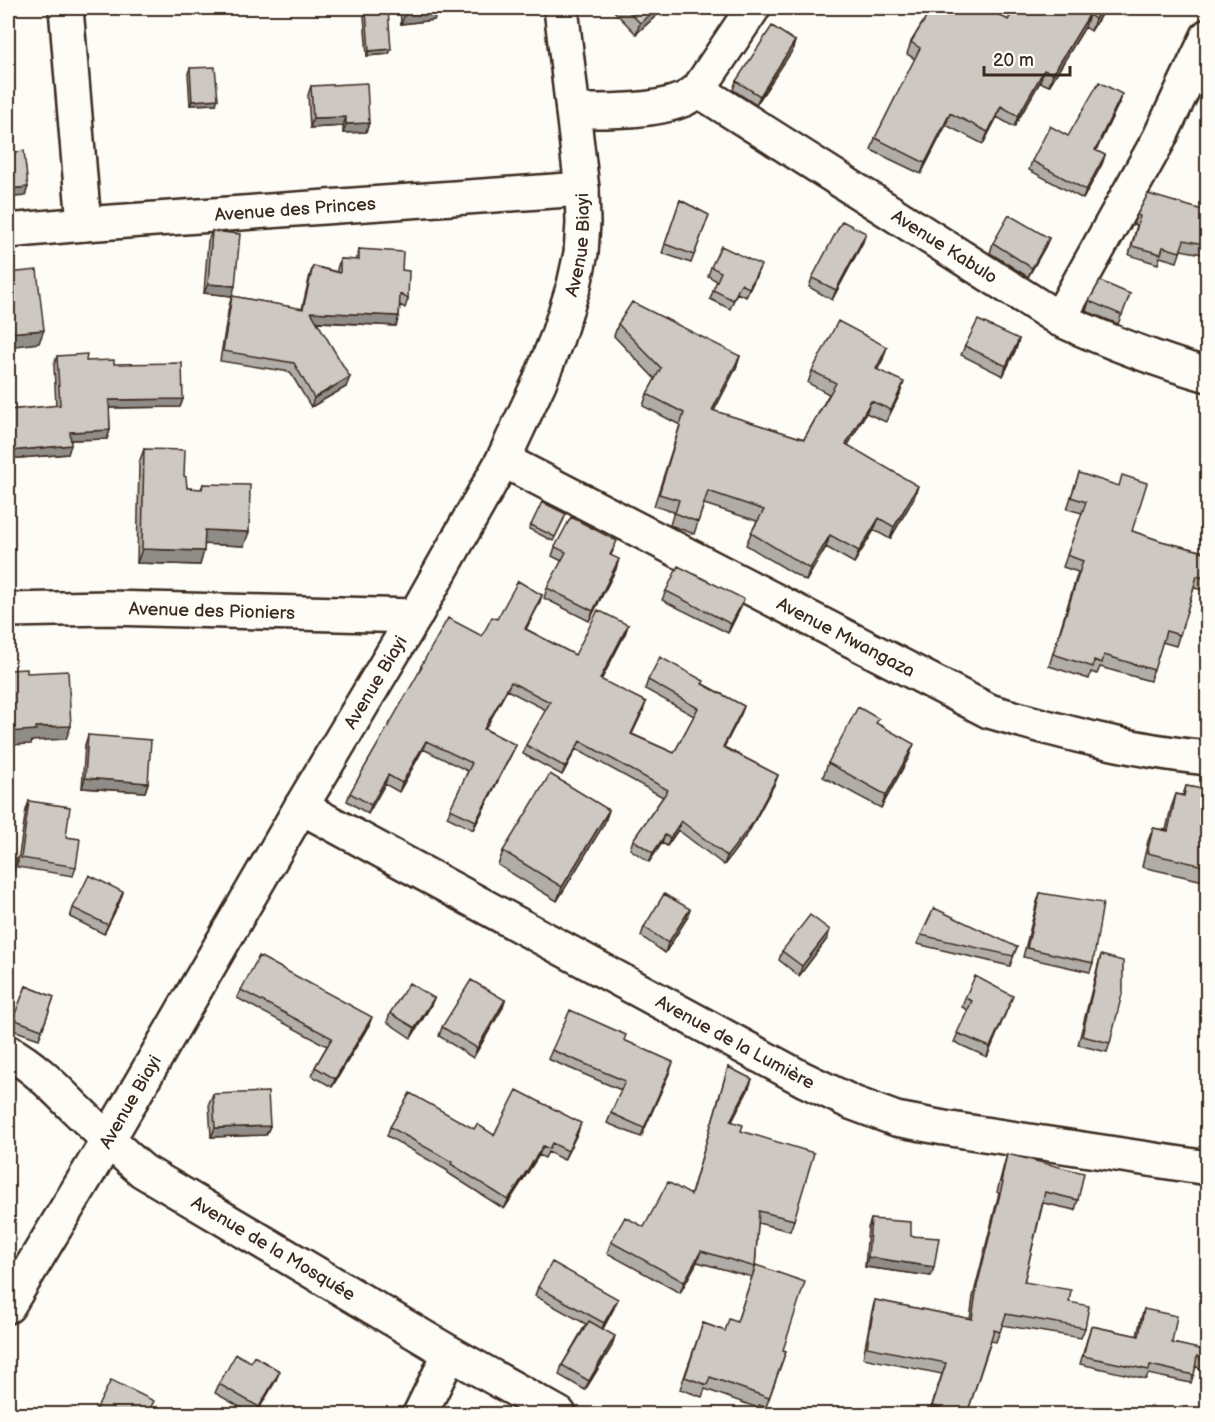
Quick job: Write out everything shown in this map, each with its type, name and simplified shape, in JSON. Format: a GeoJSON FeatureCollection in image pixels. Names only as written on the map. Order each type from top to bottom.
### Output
{"type":"FeatureCollection","features":[{"type":"Feature","properties":{"kind":"street"},"geometry":{"type":"LineString","coordinates":[[66,8],[84,224]]}},
{"type":"Feature","properties":{"kind":"street","name":"Avenue Biayi"},"geometry":{"type":"LineString","coordinates":[[8,1306],[415,616],[503,460],[554,347],[571,295],[581,253],[583,223],[582,189],[561,8]]}},
{"type":"Feature","properties":{"kind":"street"},"geometry":{"type":"LineString","coordinates":[[573,111],[651,108],[685,99],[698,90],[753,8]]}},
{"type":"Feature","properties":{"kind":"street"},"geometry":{"type":"LineString","coordinates":[[1059,319],[1159,139],[1208,36]]}},
{"type":"Feature","properties":{"kind":"street","name":"Avenue Kabulo"},"geometry":{"type":"LineString","coordinates":[[698,90],[1059,319],[1140,353],[1208,375]]}},
{"type":"Feature","properties":{"kind":"street","name":"Avenue des Princes"},"geometry":{"type":"LineString","coordinates":[[8,231],[582,189]]}},
{"type":"Feature","properties":{"kind":"street","name":"Avenue Mwangaza"},"geometry":{"type":"LineString","coordinates":[[503,460],[989,711],[1056,731],[1108,743],[1208,758]]}},
{"type":"Feature","properties":{"kind":"street","name":"Avenue des Pioniers"},"geometry":{"type":"LineString","coordinates":[[8,610],[108,608],[415,616]]}},
{"type":"Feature","properties":{"kind":"street","name":"Avenue de la Lumière"},"geometry":{"type":"LineString","coordinates":[[301,807],[853,1104],[896,1119],[935,1127],[1208,1168]]}},
{"type":"Feature","properties":{"kind":"street","name":"Avenue de la Mosquée"},"geometry":{"type":"LineString","coordinates":[[8,1052],[42,1075],[143,1171],[450,1353],[560,1414]]}},
{"type":"Feature","properties":{"kind":"street"},"geometry":{"type":"LineString","coordinates":[[420,1414],[450,1353]]}},
{"type":"Feature","properties":{"kind":"building"},"geometry":{"type":"Polygon","coordinates":[[[404,8],[437,8],[438,11],[405,14],[404,8]]]}},
{"type":"Feature","properties":{"kind":"building"},"geometry":{"type":"Polygon","coordinates":[[[625,8],[657,8],[640,23],[625,8]]]}},
{"type":"Feature","properties":{"kind":"building"},"geometry":{"type":"Polygon","coordinates":[[[932,8],[987,8],[1008,20],[1015,8],[1102,8],[1095,19],[1089,15],[1053,74],[1044,70],[1018,116],[1001,106],[988,132],[950,113],[925,163],[875,138],[920,48],[911,42],[932,8]]]}},
{"type":"Feature","properties":{"kind":"building"},"geometry":{"type":"Polygon","coordinates":[[[388,10],[391,49],[369,51],[366,11],[388,10]]]}},
{"type":"Feature","properties":{"kind":"building"},"geometry":{"type":"Polygon","coordinates":[[[772,26],[795,41],[760,96],[736,81],[772,26]]]}},
{"type":"Feature","properties":{"kind":"building"},"geometry":{"type":"Polygon","coordinates":[[[215,67],[218,99],[192,101],[190,68],[215,67]]]}},
{"type":"Feature","properties":{"kind":"building"},"geometry":{"type":"Polygon","coordinates":[[[1099,82],[1122,94],[1095,150],[1105,155],[1086,190],[1032,161],[1050,126],[1068,136],[1099,82]]]}},
{"type":"Feature","properties":{"kind":"building"},"geometry":{"type":"Polygon","coordinates":[[[367,83],[369,123],[346,124],[346,117],[313,118],[311,86],[367,83]]]}},
{"type":"Feature","properties":{"kind":"building"},"geometry":{"type":"Polygon","coordinates":[[[24,151],[28,187],[8,189],[8,153],[24,151]]]}},
{"type":"Feature","properties":{"kind":"building"},"geometry":{"type":"Polygon","coordinates":[[[1148,194],[1206,211],[1208,204],[1208,245],[1184,240],[1180,252],[1163,247],[1161,254],[1132,246],[1140,216],[1137,215],[1148,194]]]}},
{"type":"Feature","properties":{"kind":"building"},"geometry":{"type":"Polygon","coordinates":[[[680,200],[709,215],[694,255],[665,244],[680,200]]]}},
{"type":"Feature","properties":{"kind":"building"},"geometry":{"type":"Polygon","coordinates":[[[1009,215],[1049,238],[1032,268],[993,243],[1009,215]]]}},
{"type":"Feature","properties":{"kind":"building"},"geometry":{"type":"Polygon","coordinates":[[[842,221],[866,233],[836,290],[812,278],[842,221]]]}},
{"type":"Feature","properties":{"kind":"building"},"geometry":{"type":"Polygon","coordinates":[[[212,231],[240,234],[235,286],[208,284],[212,231]]]}},
{"type":"Feature","properties":{"kind":"building"},"geometry":{"type":"Polygon","coordinates":[[[721,246],[761,265],[749,288],[741,284],[733,300],[713,290],[721,272],[711,267],[721,246]]]}},
{"type":"Feature","properties":{"kind":"building"},"geometry":{"type":"Polygon","coordinates":[[[359,249],[403,252],[402,270],[409,271],[408,299],[400,294],[399,316],[311,312],[350,377],[314,398],[294,363],[223,351],[232,296],[303,309],[313,266],[340,273],[340,259],[359,260],[359,249]]]}},
{"type":"Feature","properties":{"kind":"building"},"geometry":{"type":"Polygon","coordinates":[[[37,270],[44,330],[8,333],[8,273],[37,270]]]}},
{"type":"Feature","properties":{"kind":"building"},"geometry":{"type":"Polygon","coordinates":[[[1100,281],[1130,294],[1122,315],[1089,301],[1100,281]]]}},
{"type":"Feature","properties":{"kind":"building"},"geometry":{"type":"Polygon","coordinates":[[[632,302],[740,356],[712,410],[804,439],[836,383],[812,371],[838,321],[887,347],[876,369],[904,382],[891,410],[871,401],[846,444],[918,486],[894,527],[879,518],[859,551],[830,535],[810,569],[751,533],[764,510],[708,491],[698,522],[675,513],[679,500],[659,494],[684,413],[647,394],[661,368],[618,324],[632,302]]]}},
{"type":"Feature","properties":{"kind":"building"},"geometry":{"type":"Polygon","coordinates":[[[978,320],[1019,339],[1006,366],[965,346],[978,320]]]}},
{"type":"Feature","properties":{"kind":"building"},"geometry":{"type":"Polygon","coordinates":[[[87,354],[86,361],[114,360],[114,364],[182,363],[183,399],[109,400],[110,430],[70,432],[71,445],[10,451],[8,410],[60,405],[57,356],[87,354]]]}},
{"type":"Feature","properties":{"kind":"building"},"geometry":{"type":"Polygon","coordinates":[[[144,449],[185,450],[184,476],[187,488],[202,489],[203,484],[250,485],[249,532],[205,530],[204,551],[142,549],[144,449]]]}},
{"type":"Feature","properties":{"kind":"building"},"geometry":{"type":"Polygon","coordinates":[[[1079,473],[1119,486],[1122,475],[1147,483],[1132,531],[1208,553],[1208,579],[1197,576],[1180,635],[1166,631],[1154,670],[1104,655],[1102,663],[1094,660],[1093,667],[1053,654],[1083,561],[1067,555],[1086,502],[1071,497],[1079,473]]]}},
{"type":"Feature","properties":{"kind":"building"},"geometry":{"type":"Polygon","coordinates":[[[542,502],[566,514],[555,537],[531,525],[542,502]]]}},
{"type":"Feature","properties":{"kind":"building"},"geometry":{"type":"Polygon","coordinates":[[[571,517],[617,541],[610,555],[619,559],[593,611],[547,588],[566,552],[555,547],[571,517]]]}},
{"type":"Feature","properties":{"kind":"building"},"geometry":{"type":"Polygon","coordinates":[[[678,566],[744,599],[731,624],[666,591],[678,566]]]}},
{"type":"Feature","properties":{"kind":"building"},"geometry":{"type":"Polygon","coordinates":[[[518,581],[542,595],[525,629],[575,655],[598,610],[628,625],[600,679],[646,702],[631,734],[674,753],[698,708],[648,680],[660,657],[704,681],[702,684],[744,706],[723,747],[778,775],[752,824],[727,856],[681,821],[670,838],[665,835],[653,853],[633,840],[668,790],[580,741],[565,767],[526,745],[550,702],[511,682],[484,729],[516,745],[476,821],[450,809],[472,763],[426,741],[402,783],[388,775],[371,805],[350,793],[448,618],[482,636],[492,617],[497,619],[518,581]]]}},
{"type":"Feature","properties":{"kind":"building"},"geometry":{"type":"Polygon","coordinates":[[[27,669],[27,673],[68,671],[71,726],[36,727],[36,730],[8,732],[8,670],[27,669]]]}},
{"type":"Feature","properties":{"kind":"building"},"geometry":{"type":"Polygon","coordinates":[[[858,707],[879,719],[876,723],[914,744],[886,795],[828,763],[858,707]]]}},
{"type":"Feature","properties":{"kind":"building"},"geometry":{"type":"Polygon","coordinates":[[[88,735],[151,740],[148,783],[85,778],[88,735]]]}},
{"type":"Feature","properties":{"kind":"building"},"geometry":{"type":"Polygon","coordinates":[[[550,774],[609,810],[562,887],[503,851],[550,774]]]}},
{"type":"Feature","properties":{"kind":"building"},"geometry":{"type":"Polygon","coordinates":[[[1186,786],[1208,790],[1208,867],[1147,853],[1153,828],[1168,831],[1176,794],[1184,796],[1186,786]]]}},
{"type":"Feature","properties":{"kind":"building"},"geometry":{"type":"Polygon","coordinates":[[[29,801],[70,807],[66,837],[80,839],[76,867],[21,858],[29,801]]]}},
{"type":"Feature","properties":{"kind":"building"},"geometry":{"type":"Polygon","coordinates":[[[8,857],[17,858],[8,898],[8,857]]]}},
{"type":"Feature","properties":{"kind":"building"},"geometry":{"type":"Polygon","coordinates":[[[89,875],[123,892],[108,925],[73,908],[89,875]]]}},
{"type":"Feature","properties":{"kind":"building"},"geometry":{"type":"Polygon","coordinates":[[[1040,893],[1103,903],[1093,963],[1027,948],[1040,893]]]}},
{"type":"Feature","properties":{"kind":"building"},"geometry":{"type":"Polygon","coordinates":[[[664,894],[690,909],[668,943],[644,927],[664,894]]]}},
{"type":"Feature","properties":{"kind":"building"},"geometry":{"type":"Polygon","coordinates":[[[934,908],[1017,947],[1013,956],[921,935],[934,908]]]}},
{"type":"Feature","properties":{"kind":"building"},"geometry":{"type":"Polygon","coordinates":[[[810,915],[830,930],[802,966],[782,951],[810,915]]]}},
{"type":"Feature","properties":{"kind":"building"},"geometry":{"type":"Polygon","coordinates":[[[1101,955],[1123,961],[1123,990],[1110,1043],[1082,1036],[1101,955]]]}},
{"type":"Feature","properties":{"kind":"building"},"geometry":{"type":"Polygon","coordinates":[[[259,956],[372,1017],[335,1079],[315,1067],[332,1038],[241,990],[259,956]]]}},
{"type":"Feature","properties":{"kind":"building"},"geometry":{"type":"Polygon","coordinates":[[[975,976],[1013,996],[990,1047],[957,1033],[972,1001],[965,998],[975,976]]]}},
{"type":"Feature","properties":{"kind":"building"},"geometry":{"type":"Polygon","coordinates":[[[471,980],[505,1000],[477,1048],[442,1027],[471,980]]]}},
{"type":"Feature","properties":{"kind":"building"},"geometry":{"type":"Polygon","coordinates":[[[409,983],[434,998],[415,1028],[390,1013],[409,983]]]}},
{"type":"Feature","properties":{"kind":"building"},"geometry":{"type":"Polygon","coordinates":[[[26,986],[54,997],[42,1030],[13,1019],[26,986]]]}},
{"type":"Feature","properties":{"kind":"building"},"geometry":{"type":"Polygon","coordinates":[[[570,1010],[626,1035],[624,1040],[673,1062],[644,1128],[611,1113],[625,1081],[552,1050],[570,1010]]]}},
{"type":"Feature","properties":{"kind":"building"},"geometry":{"type":"Polygon","coordinates":[[[728,1067],[752,1079],[730,1121],[743,1125],[741,1131],[814,1153],[794,1220],[759,1211],[755,1267],[701,1251],[684,1282],[611,1242],[625,1217],[644,1227],[668,1182],[691,1195],[728,1067]]]}},
{"type":"Feature","properties":{"kind":"building"},"geometry":{"type":"Polygon","coordinates":[[[517,1090],[581,1123],[568,1151],[552,1143],[549,1149],[543,1146],[508,1200],[451,1164],[452,1162],[390,1127],[410,1093],[474,1129],[477,1124],[494,1135],[517,1090]]]}},
{"type":"Feature","properties":{"kind":"building"},"geometry":{"type":"Polygon","coordinates":[[[268,1092],[270,1126],[215,1128],[213,1094],[268,1092]]]}},
{"type":"Feature","properties":{"kind":"building"},"geometry":{"type":"Polygon","coordinates":[[[1007,1154],[1084,1173],[1078,1200],[1045,1192],[1024,1282],[1071,1290],[1069,1302],[1089,1306],[1085,1328],[1006,1314],[1000,1332],[994,1330],[967,1414],[938,1414],[940,1408],[932,1406],[946,1363],[867,1347],[875,1300],[972,1319],[977,1286],[1003,1182],[1001,1182],[1007,1154]]]}},
{"type":"Feature","properties":{"kind":"building"},"geometry":{"type":"Polygon","coordinates":[[[871,1219],[911,1222],[911,1236],[939,1238],[934,1267],[868,1257],[871,1219]]]}},
{"type":"Feature","properties":{"kind":"building"},"geometry":{"type":"Polygon","coordinates":[[[552,1262],[618,1299],[604,1323],[538,1287],[552,1262]]]}},
{"type":"Feature","properties":{"kind":"building"},"geometry":{"type":"Polygon","coordinates":[[[756,1265],[805,1282],[783,1350],[786,1351],[769,1398],[710,1377],[707,1385],[685,1377],[703,1323],[725,1331],[729,1319],[737,1322],[756,1265]]]}},
{"type":"Feature","properties":{"kind":"building"},"geometry":{"type":"Polygon","coordinates":[[[1144,1309],[1177,1316],[1172,1343],[1208,1351],[1208,1365],[1197,1356],[1194,1375],[1150,1365],[1149,1370],[1083,1356],[1091,1326],[1139,1336],[1144,1309]]]}},
{"type":"Feature","properties":{"kind":"building"},"geometry":{"type":"Polygon","coordinates":[[[589,1321],[615,1336],[589,1381],[562,1365],[589,1321]]]}},
{"type":"Feature","properties":{"kind":"building"},"geometry":{"type":"Polygon","coordinates":[[[236,1354],[251,1362],[254,1356],[280,1371],[259,1407],[219,1384],[236,1354]]]}},
{"type":"Feature","properties":{"kind":"building"},"geometry":{"type":"Polygon","coordinates":[[[111,1380],[154,1401],[147,1414],[94,1414],[111,1380]]]}},
{"type":"Feature","properties":{"kind":"building"},"geometry":{"type":"Polygon","coordinates":[[[759,1405],[786,1414],[755,1414],[759,1405]]]}}]}
